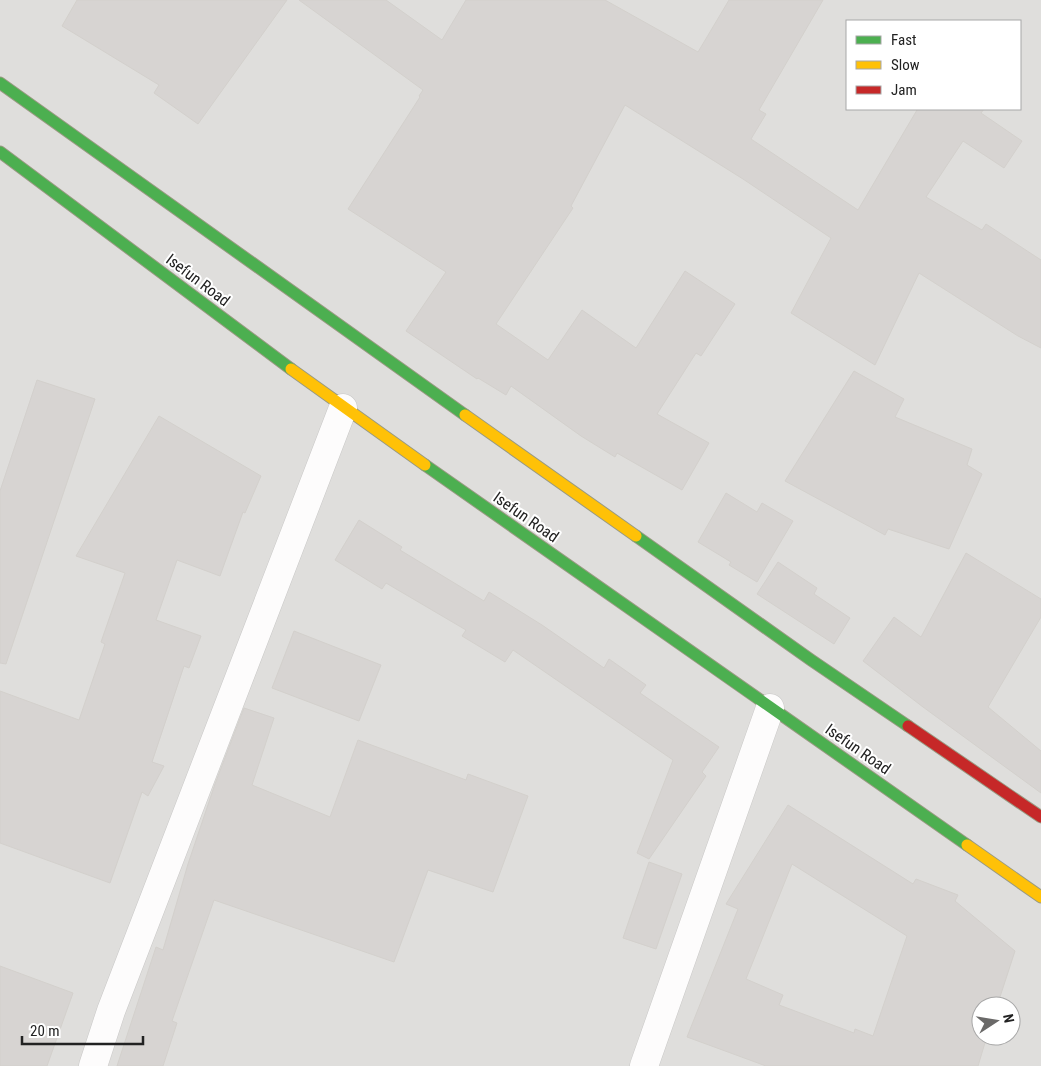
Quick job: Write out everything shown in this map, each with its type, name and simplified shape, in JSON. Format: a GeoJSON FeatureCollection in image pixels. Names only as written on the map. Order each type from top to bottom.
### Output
{"type":"FeatureCollection","features":[{"type":"Feature","properties":{"kind":"street"},"geometry":{"type":"LineString","coordinates":[[0,83],[367,346],[811,660],[1041,817]]}},
{"type":"Feature","properties":{"kind":"street","name":"Isefun Road"},"geometry":{"type":"LineString","coordinates":[[0,152],[343,408],[1041,897]]}},
{"type":"Feature","properties":{"kind":"street"},"geometry":{"type":"LineString","coordinates":[[93,1066],[111,1011],[343,408]]}},
{"type":"Feature","properties":{"kind":"street"},"geometry":{"type":"LineString","coordinates":[[644,1066],[770,708]]}},
{"type":"Feature","properties":{"kind":"shaded area"},"geometry":{"type":"Polygon","coordinates":[[[0,0],[1041,0],[1041,1066],[0,1066],[0,0]]]}},
{"type":"Feature","properties":{"kind":"building"},"geometry":{"type":"Polygon","coordinates":[[[77,0],[287,0],[198,124],[154,93],[159,85],[62,26],[77,0]]]}},
{"type":"Feature","properties":{"kind":"building"},"geometry":{"type":"Polygon","coordinates":[[[299,0],[386,0],[442,40],[466,0],[605,0],[698,52],[729,0],[823,0],[759,110],[766,114],[751,139],[858,210],[917,110],[983,110],[981,113],[1022,141],[1004,168],[963,141],[926,197],[982,230],[986,224],[1041,260],[1041,348],[1018,336],[919,273],[875,365],[791,313],[831,238],[743,179],[625,105],[571,206],[573,208],[496,324],[548,360],[582,310],[636,348],[685,271],[735,304],[701,356],[696,353],[657,414],[709,443],[682,490],[617,453],[615,457],[581,436],[511,386],[506,395],[477,379],[406,331],[446,272],[348,209],[423,90],[299,0]]]}},
{"type":"Feature","properties":{"kind":"building"},"geometry":{"type":"Polygon","coordinates":[[[854,371],[904,399],[895,417],[972,449],[967,465],[982,474],[949,549],[888,529],[885,535],[785,481],[854,371]]]}},
{"type":"Feature","properties":{"kind":"building"},"geometry":{"type":"Polygon","coordinates":[[[37,380],[95,399],[6,664],[0,663],[0,491],[37,380]]]}},
{"type":"Feature","properties":{"kind":"building"},"geometry":{"type":"Polygon","coordinates":[[[159,416],[261,476],[245,513],[243,512],[220,576],[177,560],[156,620],[201,636],[189,668],[184,666],[152,762],[164,766],[148,796],[142,792],[110,883],[0,843],[0,691],[79,720],[105,644],[101,642],[125,573],[76,556],[159,416]]]}},
{"type":"Feature","properties":{"kind":"building"},"geometry":{"type":"Polygon","coordinates":[[[726,493],[757,512],[762,503],[793,521],[757,582],[729,565],[731,562],[698,542],[726,493]]]}},
{"type":"Feature","properties":{"kind":"building"},"geometry":{"type":"Polygon","coordinates":[[[359,520],[402,547],[400,550],[484,601],[489,592],[542,625],[604,668],[609,659],[646,685],[640,693],[719,747],[702,772],[706,776],[649,859],[637,853],[673,760],[513,650],[505,662],[462,636],[466,630],[386,583],[382,589],[335,560],[359,520]]]}},
{"type":"Feature","properties":{"kind":"building"},"geometry":{"type":"Polygon","coordinates":[[[966,553],[1041,599],[1041,617],[988,707],[1041,751],[1041,793],[863,661],[894,617],[921,637],[966,553]]]}},
{"type":"Feature","properties":{"kind":"building"},"geometry":{"type":"Polygon","coordinates":[[[778,562],[817,588],[814,594],[850,618],[834,644],[757,594],[778,562]]]}},
{"type":"Feature","properties":{"kind":"building"},"geometry":{"type":"Polygon","coordinates":[[[294,631],[381,665],[359,721],[272,688],[294,631]]]}},
{"type":"Feature","properties":{"kind":"building"},"geometry":{"type":"Polygon","coordinates":[[[244,708],[274,718],[252,785],[330,817],[358,740],[466,780],[468,774],[528,796],[493,892],[428,870],[394,962],[214,900],[172,1021],[177,1023],[163,1066],[117,1066],[156,947],[163,950],[188,864],[215,784],[244,708]]]}},
{"type":"Feature","properties":{"kind":"building"},"geometry":{"type":"Polygon","coordinates":[[[788,805],[913,884],[916,879],[958,895],[955,901],[1015,951],[1000,996],[971,996],[971,1046],[984,1046],[978,1066],[766,1066],[687,1037],[738,909],[726,904],[788,805]],[[792,864],[746,979],[783,995],[779,1005],[854,1033],[855,1029],[873,1036],[907,936],[792,864]]]}},
{"type":"Feature","properties":{"kind":"building"},"geometry":{"type":"Polygon","coordinates":[[[649,862],[682,874],[656,949],[623,938],[649,862]]]}},
{"type":"Feature","properties":{"kind":"building"},"geometry":{"type":"Polygon","coordinates":[[[0,966],[73,993],[47,1066],[0,1066],[0,966]]]}},
{"type":"Feature","properties":{"kind":"traffic: fast"},"geometry":{"type":"LineString","coordinates":[[0,83],[465,415]]}},
{"type":"Feature","properties":{"kind":"traffic: fast"},"geometry":{"type":"LineString","coordinates":[[0,152],[291,369]]}},
{"type":"Feature","properties":{"kind":"traffic: fast"},"geometry":{"type":"LineString","coordinates":[[425,465],[967,845]]}},
{"type":"Feature","properties":{"kind":"traffic: fast"},"geometry":{"type":"LineString","coordinates":[[636,536],[908,726]]}},
{"type":"Feature","properties":{"kind":"traffic: slow"},"geometry":{"type":"LineString","coordinates":[[291,369],[425,465]]}},
{"type":"Feature","properties":{"kind":"traffic: slow"},"geometry":{"type":"LineString","coordinates":[[465,415],[636,536]]}},
{"type":"Feature","properties":{"kind":"traffic: slow"},"geometry":{"type":"LineString","coordinates":[[967,845],[1041,897]]}},
{"type":"Feature","properties":{"kind":"traffic: jam"},"geometry":{"type":"LineString","coordinates":[[908,726],[1041,817]]}}]}
